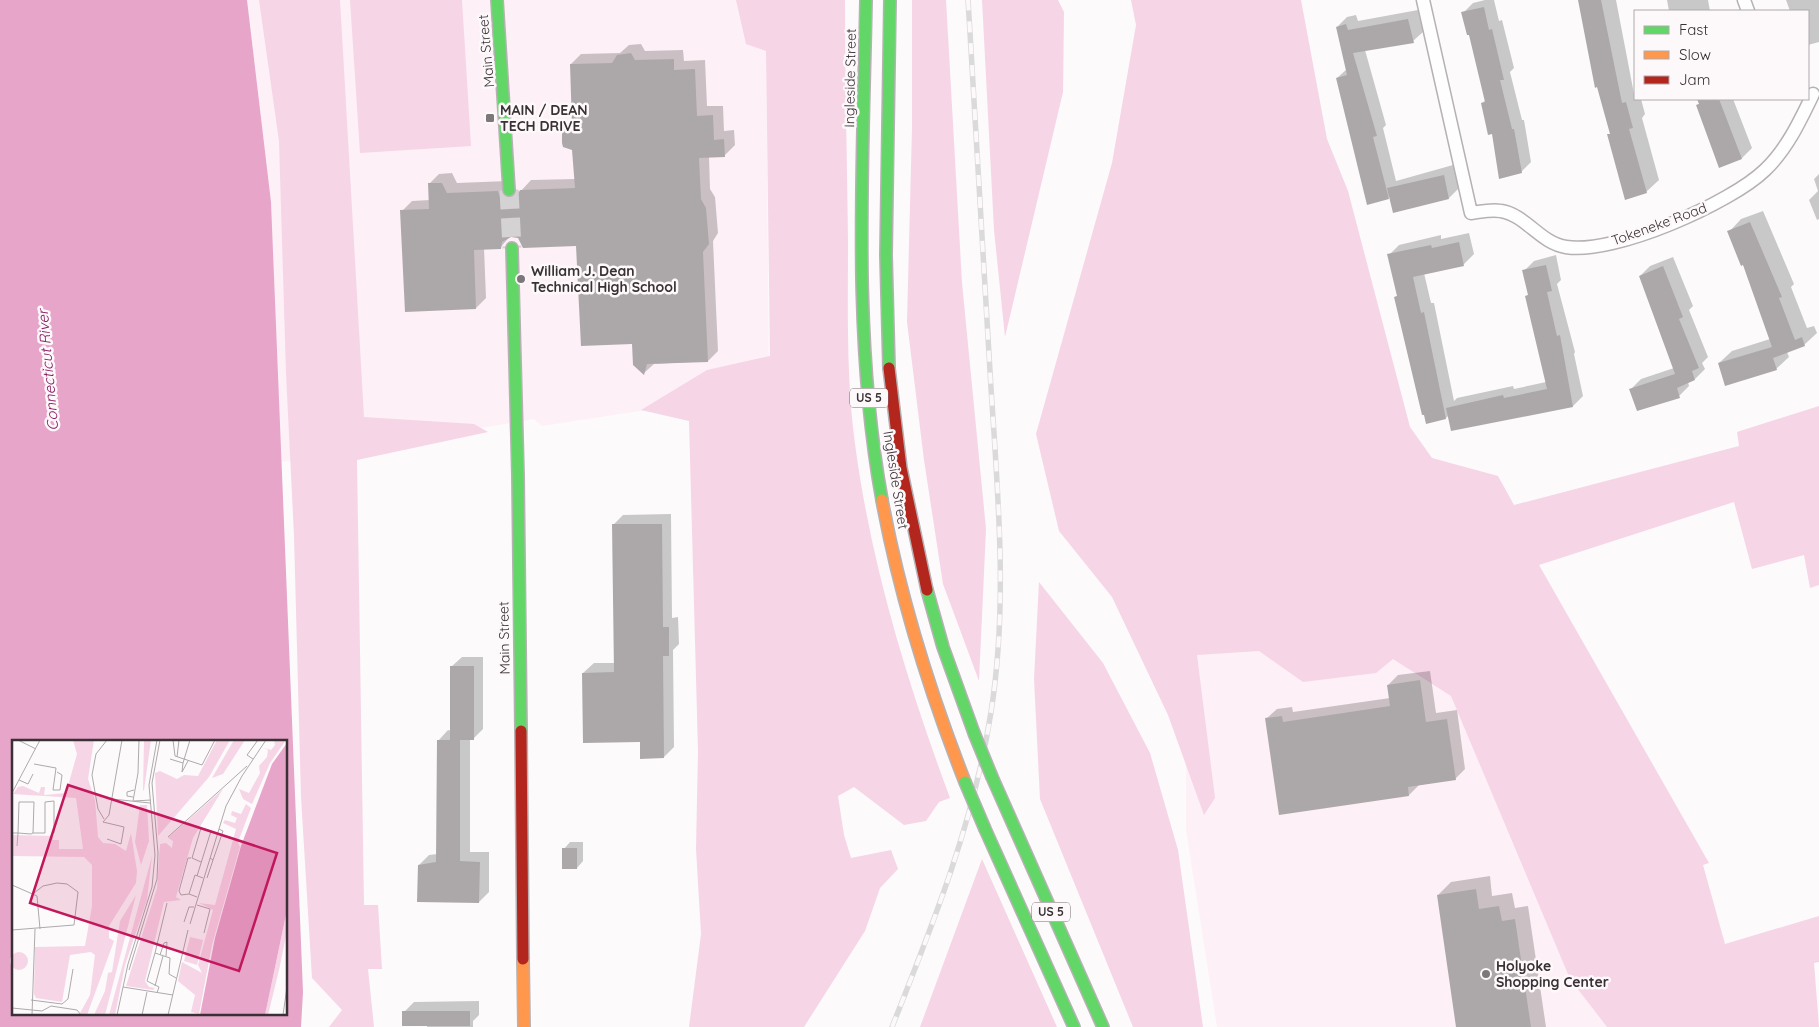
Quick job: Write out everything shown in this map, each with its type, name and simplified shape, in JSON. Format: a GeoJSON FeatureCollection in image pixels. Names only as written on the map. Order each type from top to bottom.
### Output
{"type":"FeatureCollection","features":[{"type":"Feature","properties":{"kind":"main road","name":"Main Street"},"geometry":{"type":"LineString","coordinates":[[497,0],[509,190]]}},
{"type":"Feature","properties":{"kind":"main road","name":"Ingleside Street"},"geometry":{"type":"LineString","coordinates":[[866,0],[864,235],[868,388],[874,448],[892,550],[908,617],[940,721],[964,782],[1074,1027]]}},
{"type":"Feature","properties":{"kind":"main road","name":"Ingleside Street"},"geometry":{"type":"LineString","coordinates":[[890,0],[886,306],[896,440],[907,504],[923,575],[956,684],[974,733],[992,778],[1103,1027]]}},
{"type":"Feature","properties":{"kind":"main road","name":"Main Street"},"geometry":{"type":"LineString","coordinates":[[512,248],[518,467],[524,1027]]}},
{"type":"Feature","properties":{"kind":"street","name":"Tokeneke Road"},"geometry":{"type":"LineString","coordinates":[[1422,0],[1431,31],[1470,213],[1499,210],[1510,213],[1541,236],[1564,247],[1592,246],[1628,238],[1708,208],[1740,190],[1775,160],[1794,132],[1813,93]]}},
{"type":"Feature","properties":{"kind":"shaded area","name":"William J. Dean Technical High School"},"geometry":{"type":"Polygon","coordinates":[[[247,0],[778,0],[766,41],[769,391],[542,426],[534,419],[281,462],[271,202],[247,0]]]}},
{"type":"Feature","properties":{"kind":"shaded area"},"geometry":{"type":"Polygon","coordinates":[[[259,0],[340,0],[364,417],[474,424],[488,432],[357,460],[364,905],[378,905],[382,969],[368,969],[374,1027],[329,1027],[342,1010],[312,978],[301,797],[294,536],[286,373],[279,141],[259,0]]]}},
{"type":"Feature","properties":{"kind":"shaded area"},"geometry":{"type":"Polygon","coordinates":[[[350,0],[462,0],[471,146],[360,153],[350,0]]]}},
{"type":"Feature","properties":{"kind":"shaded area"},"geometry":{"type":"Polygon","coordinates":[[[736,0],[845,0],[848,342],[855,444],[871,534],[893,624],[920,712],[950,798],[939,802],[926,821],[904,825],[854,787],[838,796],[844,835],[851,858],[891,850],[898,869],[880,888],[865,931],[804,1027],[689,1027],[701,934],[696,849],[698,751],[689,421],[641,410],[707,370],[770,356],[766,51],[746,44],[736,0]]]}},
{"type":"Feature","properties":{"kind":"shaded area"},"geometry":{"type":"Polygon","coordinates":[[[912,0],[946,0],[962,283],[986,529],[979,681],[943,584],[924,460],[907,322],[912,128],[912,0]]]}},
{"type":"Feature","properties":{"kind":"shaded area"},"geometry":{"type":"Polygon","coordinates":[[[982,0],[1058,0],[1064,12],[1063,92],[1005,337],[994,230],[982,0]]]}},
{"type":"Feature","properties":{"kind":"shaded area"},"geometry":{"type":"Polygon","coordinates":[[[1131,0],[1301,0],[1327,139],[1348,191],[1410,427],[1432,458],[1498,476],[1514,505],[1739,446],[1737,432],[1819,406],[1819,585],[1810,588],[1804,555],[1752,569],[1734,502],[1539,565],[1709,863],[1703,865],[1725,944],[1819,916],[1819,962],[1814,963],[1819,1027],[1607,1027],[1570,979],[1451,696],[1393,659],[1376,673],[1303,682],[1259,651],[1197,655],[1215,798],[1204,815],[1168,715],[1112,597],[1059,531],[1036,434],[1112,163],[1136,25],[1131,0]]]}},
{"type":"Feature","properties":{"kind":"shaded area"},"geometry":{"type":"Polygon","coordinates":[[[1039,582],[1103,663],[1150,753],[1178,850],[1203,1027],[1133,1027],[1040,799],[1034,679],[1039,582]]]}},
{"type":"Feature","properties":{"kind":"shaded area","name":"Holyoke Shopping Center"},"geometry":{"type":"Polygon","coordinates":[[[1428,640],[1570,979],[1607,1027],[1217,1027],[1186,830],[1186,649],[1428,640]]]}},
{"type":"Feature","properties":{"kind":"shaded area"},"geometry":{"type":"Polygon","coordinates":[[[982,859],[1057,1027],[920,1027],[982,859]]]}},
{"type":"Feature","properties":{"kind":"water","name":"Connecticut River"},"geometry":{"type":"Polygon","coordinates":[[[0,0],[247,0],[271,202],[303,992],[301,1027],[0,1027],[0,0]]]}},
{"type":"Feature","properties":{"kind":"building"},"geometry":{"type":"Polygon","coordinates":[[[1578,0],[1601,0],[1622,103],[1626,102],[1633,128],[1629,129],[1647,193],[1625,200],[1607,134],[1610,134],[1597,87],[1595,88],[1578,0]]]}},
{"type":"Feature","properties":{"kind":"building"},"geometry":{"type":"Polygon","coordinates":[[[1484,7],[1489,30],[1492,29],[1504,80],[1500,80],[1512,129],[1514,129],[1522,173],[1499,179],[1492,134],[1488,135],[1481,103],[1485,102],[1469,35],[1467,35],[1461,12],[1484,7]]]}},
{"type":"Feature","properties":{"kind":"building"},"geometry":{"type":"Polygon","coordinates":[[[1408,19],[1414,43],[1353,53],[1377,136],[1373,137],[1389,199],[1367,205],[1336,78],[1347,75],[1336,27],[1346,24],[1348,30],[1408,19]]]}},
{"type":"Feature","properties":{"kind":"building"},"geometry":{"type":"Polygon","coordinates":[[[631,53],[635,60],[674,59],[674,70],[695,69],[697,116],[713,115],[714,140],[724,139],[725,157],[699,158],[701,199],[706,208],[709,244],[703,252],[708,362],[647,364],[644,375],[633,365],[632,344],[581,346],[576,246],[523,248],[518,238],[511,237],[502,242],[501,249],[474,250],[476,309],[405,312],[400,210],[429,209],[428,183],[442,183],[447,193],[498,191],[500,197],[509,201],[516,199],[520,190],[575,188],[572,150],[563,147],[562,143],[562,127],[572,126],[570,64],[612,63],[617,55],[631,53]]]}},
{"type":"Feature","properties":{"kind":"building"},"geometry":{"type":"Polygon","coordinates":[[[1697,100],[1719,100],[1742,159],[1719,168],[1696,105],[1699,104],[1697,100]]]}},
{"type":"Feature","properties":{"kind":"building"},"geometry":{"type":"Polygon","coordinates":[[[1444,175],[1449,199],[1393,213],[1387,188],[1444,175]]]}},
{"type":"Feature","properties":{"kind":"building"},"geometry":{"type":"Polygon","coordinates":[[[1750,222],[1782,297],[1779,298],[1795,340],[1802,337],[1805,346],[1773,358],[1777,370],[1725,386],[1718,363],[1772,347],[1743,265],[1741,266],[1727,231],[1750,222]]]}},
{"type":"Feature","properties":{"kind":"building"},"geometry":{"type":"Polygon","coordinates":[[[1459,242],[1464,266],[1413,277],[1421,313],[1424,312],[1446,419],[1426,424],[1424,415],[1422,415],[1394,297],[1397,296],[1387,254],[1431,245],[1432,248],[1459,242]]]}},
{"type":"Feature","properties":{"kind":"building"},"geometry":{"type":"Polygon","coordinates":[[[1546,265],[1552,291],[1547,292],[1557,336],[1560,335],[1573,407],[1451,431],[1446,408],[1503,395],[1504,398],[1547,389],[1525,296],[1528,295],[1522,270],[1546,265]]]}},
{"type":"Feature","properties":{"kind":"building"},"geometry":{"type":"Polygon","coordinates":[[[1663,266],[1683,317],[1679,319],[1699,368],[1692,371],[1695,380],[1677,388],[1680,398],[1637,411],[1629,389],[1675,374],[1639,276],[1663,266]]]}},
{"type":"Feature","properties":{"kind":"building"},"geometry":{"type":"Polygon","coordinates":[[[612,524],[662,524],[663,627],[669,627],[669,656],[663,656],[664,758],[640,759],[640,742],[583,743],[582,673],[614,672],[612,524]]]}},
{"type":"Feature","properties":{"kind":"building"},"geometry":{"type":"Polygon","coordinates":[[[450,666],[474,666],[474,740],[450,740],[450,666]]]}},
{"type":"Feature","properties":{"kind":"building"},"geometry":{"type":"Polygon","coordinates":[[[1420,680],[1426,722],[1447,719],[1456,780],[1408,787],[1409,796],[1279,815],[1265,718],[1282,716],[1283,722],[1390,706],[1387,685],[1420,680]]]}},
{"type":"Feature","properties":{"kind":"building"},"geometry":{"type":"Polygon","coordinates":[[[437,740],[460,740],[460,861],[480,862],[479,903],[417,902],[418,865],[436,862],[437,740]]]}},
{"type":"Feature","properties":{"kind":"building"},"geometry":{"type":"Polygon","coordinates":[[[562,848],[577,848],[577,869],[562,869],[562,848]]]}},
{"type":"Feature","properties":{"kind":"building","name":"Holyoke Shopping Center"},"geometry":{"type":"Polygon","coordinates":[[[1476,889],[1479,909],[1499,906],[1502,921],[1515,919],[1531,1027],[1456,1027],[1437,895],[1476,889]]]}},
{"type":"Feature","properties":{"kind":"building"},"geometry":{"type":"Polygon","coordinates":[[[402,1011],[470,1011],[470,1026],[402,1026],[402,1011]]]}},
{"type":"Feature","properties":{"kind":"tunnel"},"geometry":{"type":"LineString","coordinates":[[509,190],[512,248]]}},
{"type":"Feature","properties":{"kind":"railway"},"geometry":{"type":"LineString","coordinates":[[892,1027],[937,911],[963,833],[984,753],[996,672],[1000,591],[999,510],[968,0]]}},
{"type":"Feature","properties":{"kind":"traffic: fast"},"geometry":{"type":"LineString","coordinates":[[497,0],[509,190]]}},
{"type":"Feature","properties":{"kind":"traffic: fast"},"geometry":{"type":"LineString","coordinates":[[866,0],[862,188],[863,313],[866,376],[882,500]]}},
{"type":"Feature","properties":{"kind":"traffic: fast"},"geometry":{"type":"LineString","coordinates":[[889,368],[886,255],[890,0]]}},
{"type":"Feature","properties":{"kind":"traffic: fast"},"geometry":{"type":"LineString","coordinates":[[512,248],[518,476],[521,731]]}},
{"type":"Feature","properties":{"kind":"traffic: fast"},"geometry":{"type":"LineString","coordinates":[[927,590],[943,647],[974,733]]}},
{"type":"Feature","properties":{"kind":"traffic: fast"},"geometry":{"type":"LineString","coordinates":[[974,733],[992,777]]}},
{"type":"Feature","properties":{"kind":"traffic: fast"},"geometry":{"type":"LineString","coordinates":[[992,777],[1103,1027]]}},
{"type":"Feature","properties":{"kind":"traffic: fast"},"geometry":{"type":"LineString","coordinates":[[965,782],[985,829]]}},
{"type":"Feature","properties":{"kind":"traffic: fast"},"geometry":{"type":"LineString","coordinates":[[985,829],[1074,1027]]}},
{"type":"Feature","properties":{"kind":"traffic: slow"},"geometry":{"type":"LineString","coordinates":[[882,500],[889,536],[917,643],[939,713],[965,782]]}},
{"type":"Feature","properties":{"kind":"traffic: slow"},"geometry":{"type":"LineString","coordinates":[[523,959],[524,1027]]}},
{"type":"Feature","properties":{"kind":"traffic: jam"},"geometry":{"type":"LineString","coordinates":[[889,368],[901,468],[927,590]]}},
{"type":"Feature","properties":{"kind":"traffic: jam"},"geometry":{"type":"LineString","coordinates":[[521,731],[523,959]]}},
{"type":"Feature","properties":{"kind":"place","name":"MAIN / DEAN TECH DRIVE"},"geometry":{"type":"Point","coordinates":[490,118]}},
{"type":"Feature","properties":{"kind":"place","name":"William J. Dean Technical High School"},"geometry":{"type":"Point","coordinates":[521,279]}},
{"type":"Feature","properties":{"kind":"place","name":"Holyoke Shopping Center"},"geometry":{"type":"Point","coordinates":[1486,974]}}]}
